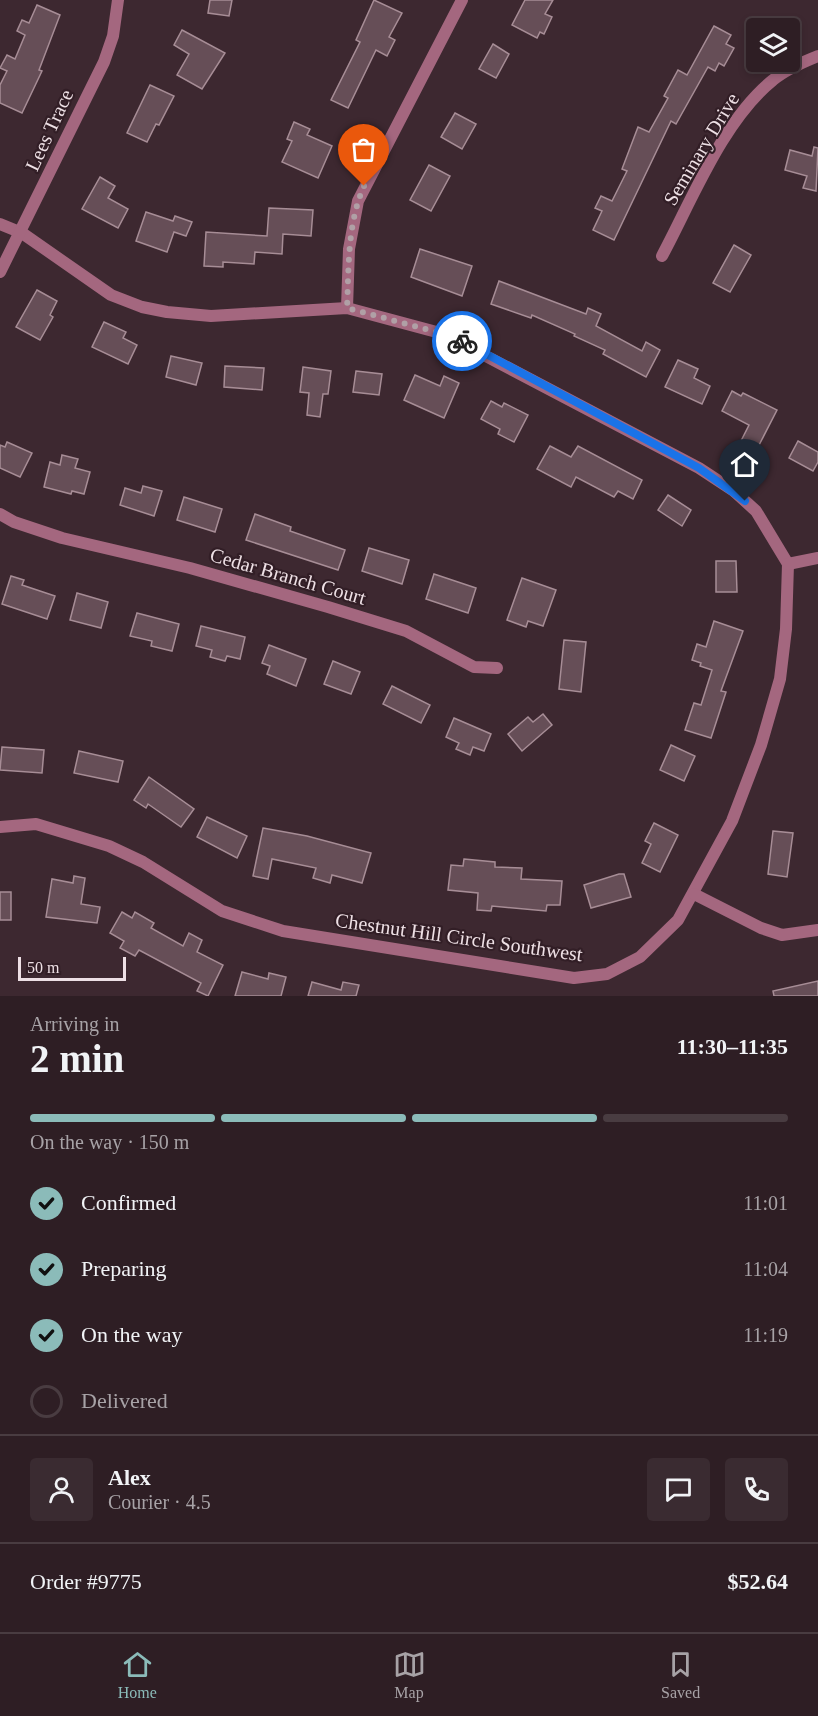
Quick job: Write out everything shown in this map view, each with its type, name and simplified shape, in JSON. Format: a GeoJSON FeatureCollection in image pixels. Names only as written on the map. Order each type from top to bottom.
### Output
{"type":"FeatureCollection","features":[{"type":"Feature","properties":{"kind":"street","name":"Lees Trace"},"geometry":{"type":"LineString","coordinates":[[0,272],[22,233],[104,62],[113,36],[118,0]]}},
{"type":"Feature","properties":{"kind":"street"},"geometry":{"type":"LineString","coordinates":[[347,308],[349,249],[357,201],[462,0]]}},
{"type":"Feature","properties":{"kind":"street","name":"Seminary Drive"},"geometry":{"type":"LineString","coordinates":[[662,256],[719,149],[753,98],[773,79],[818,56]]}},
{"type":"Feature","properties":{"kind":"street"},"geometry":{"type":"LineString","coordinates":[[0,224],[22,233],[111,295],[159,311],[211,316],[347,308],[444,334],[464,342],[496,362],[699,468],[734,491],[756,511],[788,564],[818,558]]}},
{"type":"Feature","properties":{"kind":"street","name":"Cedar Branch Court"},"geometry":{"type":"LineString","coordinates":[[0,514],[14,522],[62,537],[190,568],[328,607],[405,631],[474,667],[497,668]]}},
{"type":"Feature","properties":{"kind":"street","name":"Chestnut Hill Circle Southwest"},"geometry":{"type":"LineString","coordinates":[[0,827],[36,824],[109,846],[143,862],[222,912],[283,931],[574,978],[607,974],[640,957],[678,920],[732,821],[764,734],[780,679],[786,629],[788,564]]}},
{"type":"Feature","properties":{"kind":"street"},"geometry":{"type":"LineString","coordinates":[[694,894],[761,928],[782,935],[818,930]]}},
{"type":"Feature","properties":{"kind":"building"},"geometry":{"type":"Polygon","coordinates":[[[210,0],[232,0],[229,16],[208,13],[210,0]]]}},
{"type":"Feature","properties":{"kind":"building"},"geometry":{"type":"Polygon","coordinates":[[[374,0],[402,13],[389,37],[395,40],[387,56],[376,50],[348,108],[331,100],[360,42],[356,40],[374,0]]]}},
{"type":"Feature","properties":{"kind":"building"},"geometry":{"type":"Polygon","coordinates":[[[525,0],[553,0],[545,14],[552,17],[544,34],[540,32],[537,38],[512,25],[525,0]]]}},
{"type":"Feature","properties":{"kind":"building"},"geometry":{"type":"Polygon","coordinates":[[[37,5],[60,15],[39,70],[42,71],[22,113],[0,103],[0,85],[7,71],[0,68],[7,55],[15,59],[25,35],[17,31],[22,20],[29,23],[37,5]]]}},
{"type":"Feature","properties":{"kind":"building"},"geometry":{"type":"Polygon","coordinates":[[[714,26],[731,35],[726,44],[734,48],[724,66],[719,63],[715,71],[708,67],[676,124],[671,121],[614,240],[593,230],[602,211],[595,208],[601,196],[612,201],[627,171],[622,169],[638,127],[649,132],[668,98],[664,96],[678,70],[687,75],[714,26]]]}},
{"type":"Feature","properties":{"kind":"building"},"geometry":{"type":"Polygon","coordinates":[[[182,30],[225,53],[202,89],[177,75],[189,54],[174,45],[182,30]]]}},
{"type":"Feature","properties":{"kind":"building"},"geometry":{"type":"Polygon","coordinates":[[[493,44],[509,54],[496,78],[479,69],[493,44]]]}},
{"type":"Feature","properties":{"kind":"building"},"geometry":{"type":"Polygon","coordinates":[[[150,85],[174,96],[147,142],[127,133],[150,85]]]}},
{"type":"Feature","properties":{"kind":"building"},"geometry":{"type":"Polygon","coordinates":[[[455,113],[476,124],[462,149],[441,137],[455,113]]]}},
{"type":"Feature","properties":{"kind":"building"},"geometry":{"type":"Polygon","coordinates":[[[294,122],[310,129],[307,135],[332,146],[318,178],[282,162],[292,141],[287,139],[294,122]]]}},
{"type":"Feature","properties":{"kind":"building"},"geometry":{"type":"Polygon","coordinates":[[[814,147],[818,148],[816,191],[803,188],[807,176],[785,170],[790,150],[812,156],[814,147]]]}},
{"type":"Feature","properties":{"kind":"building"},"geometry":{"type":"Polygon","coordinates":[[[429,165],[450,176],[431,211],[410,200],[429,165]]]}},
{"type":"Feature","properties":{"kind":"building"},"geometry":{"type":"Polygon","coordinates":[[[100,177],[115,186],[108,198],[128,209],[118,228],[82,209],[100,177]]]}},
{"type":"Feature","properties":{"kind":"building"},"geometry":{"type":"Polygon","coordinates":[[[269,208],[313,210],[311,236],[283,234],[282,254],[255,252],[254,264],[223,262],[223,267],[204,266],[206,232],[267,236],[269,208]]]}},
{"type":"Feature","properties":{"kind":"building"},"geometry":{"type":"Polygon","coordinates":[[[146,212],[173,221],[175,216],[192,222],[186,236],[174,232],[167,252],[136,241],[146,212]]]}},
{"type":"Feature","properties":{"kind":"building"},"geometry":{"type":"Polygon","coordinates":[[[734,245],[751,255],[730,292],[713,283],[734,245]]]}},
{"type":"Feature","properties":{"kind":"building"},"geometry":{"type":"Polygon","coordinates":[[[420,249],[472,266],[462,296],[411,277],[420,249]]]}},
{"type":"Feature","properties":{"kind":"building"},"geometry":{"type":"Polygon","coordinates":[[[499,281],[586,314],[588,308],[601,314],[596,326],[642,351],[646,342],[660,350],[646,377],[603,354],[605,350],[574,336],[575,334],[532,315],[531,318],[491,304],[499,281]]]}},
{"type":"Feature","properties":{"kind":"building"},"geometry":{"type":"Polygon","coordinates":[[[37,290],[57,301],[50,315],[53,317],[40,340],[16,327],[37,290]]]}},
{"type":"Feature","properties":{"kind":"building"},"geometry":{"type":"Polygon","coordinates":[[[104,322],[126,332],[123,338],[137,345],[128,364],[92,347],[104,322]]]}},
{"type":"Feature","properties":{"kind":"building"},"geometry":{"type":"Polygon","coordinates":[[[171,356],[202,363],[196,385],[166,377],[171,356]]]}},
{"type":"Feature","properties":{"kind":"building"},"geometry":{"type":"Polygon","coordinates":[[[678,360],[698,369],[694,378],[710,386],[702,404],[665,387],[678,360]]]}},
{"type":"Feature","properties":{"kind":"building"},"geometry":{"type":"Polygon","coordinates":[[[225,366],[264,368],[262,390],[224,387],[225,366]]]}},
{"type":"Feature","properties":{"kind":"building"},"geometry":{"type":"Polygon","coordinates":[[[303,367],[331,371],[328,394],[323,394],[320,417],[307,415],[309,393],[300,392],[303,367]]]}},
{"type":"Feature","properties":{"kind":"building"},"geometry":{"type":"Polygon","coordinates":[[[356,371],[382,374],[379,395],[353,392],[356,371]]]}},
{"type":"Feature","properties":{"kind":"building"},"geometry":{"type":"Polygon","coordinates":[[[415,375],[440,386],[444,376],[459,383],[444,418],[404,400],[415,375]]]}},
{"type":"Feature","properties":{"kind":"building"},"geometry":{"type":"Polygon","coordinates":[[[732,391],[741,396],[743,393],[777,410],[757,449],[741,441],[749,425],[722,411],[732,391]]]}},
{"type":"Feature","properties":{"kind":"building"},"geometry":{"type":"Polygon","coordinates":[[[491,401],[502,407],[504,403],[528,415],[514,442],[498,434],[500,429],[481,419],[491,401]]]}},
{"type":"Feature","properties":{"kind":"building"},"geometry":{"type":"Polygon","coordinates":[[[798,441],[818,452],[818,462],[813,471],[789,458],[798,441]]]}},
{"type":"Feature","properties":{"kind":"building"},"geometry":{"type":"Polygon","coordinates":[[[7,442],[32,453],[20,477],[0,468],[0,445],[5,447],[7,442]]]}},
{"type":"Feature","properties":{"kind":"building"},"geometry":{"type":"Polygon","coordinates":[[[550,446],[571,457],[578,446],[642,480],[633,499],[618,491],[614,497],[576,477],[571,487],[537,469],[550,446]]]}},
{"type":"Feature","properties":{"kind":"building"},"geometry":{"type":"Polygon","coordinates":[[[62,455],[78,459],[75,468],[90,472],[84,494],[72,491],[71,494],[44,487],[50,462],[60,465],[62,455]]]}},
{"type":"Feature","properties":{"kind":"building"},"geometry":{"type":"Polygon","coordinates":[[[143,486],[162,491],[154,516],[120,505],[125,488],[141,493],[143,486]]]}},
{"type":"Feature","properties":{"kind":"building"},"geometry":{"type":"Polygon","coordinates":[[[668,495],[691,510],[682,526],[658,510],[668,495]]]}},
{"type":"Feature","properties":{"kind":"building"},"geometry":{"type":"Polygon","coordinates":[[[184,497],[222,509],[215,532],[177,520],[184,497]]]}},
{"type":"Feature","properties":{"kind":"building"},"geometry":{"type":"Polygon","coordinates":[[[255,514],[291,527],[290,531],[345,550],[338,570],[246,540],[255,514]]]}},
{"type":"Feature","properties":{"kind":"building"},"geometry":{"type":"Polygon","coordinates":[[[369,548],[409,560],[402,584],[362,571],[369,548]]]}},
{"type":"Feature","properties":{"kind":"building"},"geometry":{"type":"Polygon","coordinates":[[[716,561],[736,561],[737,592],[716,592],[716,561]]]}},
{"type":"Feature","properties":{"kind":"building"},"geometry":{"type":"Polygon","coordinates":[[[434,574],[476,588],[468,613],[426,599],[434,574]]]}},
{"type":"Feature","properties":{"kind":"building"},"geometry":{"type":"Polygon","coordinates":[[[11,576],[24,580],[22,585],[55,596],[47,619],[2,604],[11,576]]]}},
{"type":"Feature","properties":{"kind":"building"},"geometry":{"type":"Polygon","coordinates":[[[522,578],[556,590],[543,626],[528,621],[526,627],[507,620],[522,578]]]}},
{"type":"Feature","properties":{"kind":"building"},"geometry":{"type":"Polygon","coordinates":[[[77,593],[108,602],[101,628],[70,620],[77,593]]]}},
{"type":"Feature","properties":{"kind":"building"},"geometry":{"type":"Polygon","coordinates":[[[137,613],[179,624],[172,651],[151,646],[152,641],[130,636],[137,613]]]}},
{"type":"Feature","properties":{"kind":"building"},"geometry":{"type":"Polygon","coordinates":[[[714,621],[743,631],[721,691],[726,692],[711,738],[685,730],[694,703],[701,705],[712,670],[692,660],[697,644],[706,647],[714,621]]]}},
{"type":"Feature","properties":{"kind":"building"},"geometry":{"type":"Polygon","coordinates":[[[201,626],[245,637],[240,659],[227,656],[225,661],[210,657],[212,650],[196,646],[201,626]]]}},
{"type":"Feature","properties":{"kind":"building"},"geometry":{"type":"Polygon","coordinates":[[[564,640],[586,642],[581,692],[559,689],[564,640]]]}},
{"type":"Feature","properties":{"kind":"building"},"geometry":{"type":"Polygon","coordinates":[[[269,645],[306,659],[296,686],[267,674],[270,666],[262,663],[269,645]]]}},
{"type":"Feature","properties":{"kind":"building"},"geometry":{"type":"Polygon","coordinates":[[[333,661],[360,672],[351,694],[324,684],[333,661]]]}},
{"type":"Feature","properties":{"kind":"building"},"geometry":{"type":"Polygon","coordinates":[[[392,686],[430,705],[421,723],[383,704],[392,686]]]}},
{"type":"Feature","properties":{"kind":"building"},"geometry":{"type":"Polygon","coordinates":[[[543,714],[552,725],[522,751],[508,734],[528,717],[533,722],[543,714]]]}},
{"type":"Feature","properties":{"kind":"building"},"geometry":{"type":"Polygon","coordinates":[[[454,718],[491,734],[484,751],[473,747],[470,755],[456,749],[459,743],[446,737],[454,718]]]}},
{"type":"Feature","properties":{"kind":"building"},"geometry":{"type":"Polygon","coordinates":[[[671,745],[695,756],[684,781],[660,770],[671,745]]]}},
{"type":"Feature","properties":{"kind":"building"},"geometry":{"type":"Polygon","coordinates":[[[2,747],[44,750],[42,773],[0,770],[2,747]]]}},
{"type":"Feature","properties":{"kind":"building"},"geometry":{"type":"Polygon","coordinates":[[[79,751],[123,761],[118,782],[74,773],[79,751]]]}},
{"type":"Feature","properties":{"kind":"building"},"geometry":{"type":"Polygon","coordinates":[[[149,777],[194,809],[181,827],[148,804],[146,808],[134,800],[149,777]]]}},
{"type":"Feature","properties":{"kind":"building"},"geometry":{"type":"Polygon","coordinates":[[[207,817],[247,836],[237,858],[197,837],[207,817]]]}},
{"type":"Feature","properties":{"kind":"building"},"geometry":{"type":"Polygon","coordinates":[[[654,823],[678,835],[660,872],[642,863],[651,844],[645,841],[654,823]]]}},
{"type":"Feature","properties":{"kind":"building"},"geometry":{"type":"Polygon","coordinates":[[[263,828],[307,836],[371,853],[362,883],[332,875],[330,883],[313,878],[316,868],[272,859],[268,879],[253,876],[263,828]]]}},
{"type":"Feature","properties":{"kind":"building"},"geometry":{"type":"Polygon","coordinates":[[[773,831],[793,833],[787,877],[768,874],[773,831]]]}},
{"type":"Feature","properties":{"kind":"building"},"geometry":{"type":"Polygon","coordinates":[[[464,859],[495,862],[495,867],[522,868],[521,879],[562,881],[560,905],[547,905],[546,911],[492,906],[491,911],[477,910],[478,893],[448,890],[451,865],[463,866],[464,859]]]}},
{"type":"Feature","properties":{"kind":"building"},"geometry":{"type":"Polygon","coordinates":[[[624,874],[631,897],[591,908],[584,885],[624,874]]]}},
{"type":"Feature","properties":{"kind":"building"},"geometry":{"type":"Polygon","coordinates":[[[74,876],[85,878],[81,904],[100,907],[97,923],[46,917],[52,879],[73,883],[74,876]]]}},
{"type":"Feature","properties":{"kind":"building"},"geometry":{"type":"Polygon","coordinates":[[[0,892],[11,892],[11,920],[0,920],[0,892]]]}},
{"type":"Feature","properties":{"kind":"building"},"geometry":{"type":"Polygon","coordinates":[[[122,912],[132,918],[135,912],[154,923],[151,928],[183,946],[189,933],[202,940],[197,952],[223,965],[208,996],[197,991],[201,983],[139,950],[135,956],[120,948],[124,941],[110,933],[122,912]]]}},
{"type":"Feature","properties":{"kind":"building"},"geometry":{"type":"Polygon","coordinates":[[[242,972],[268,979],[269,973],[286,977],[281,996],[235,996],[242,972]]]}},
{"type":"Feature","properties":{"kind":"building"},"geometry":{"type":"Polygon","coordinates":[[[818,981],[818,996],[774,996],[773,991],[818,981]]]}},
{"type":"Feature","properties":{"kind":"building"},"geometry":{"type":"Polygon","coordinates":[[[312,982],[341,990],[343,982],[359,985],[356,996],[308,996],[312,982]]]}},
{"type":"Feature","properties":{"kind":"way so far"},"geometry":{"type":"LineString","coordinates":[[364,186],[357,201],[351,230],[347,308],[462,341]]}},
{"type":"Feature","properties":{"kind":"route"},"geometry":{"type":"LineString","coordinates":[[462,341],[496,362],[699,468],[745,501]]}}]}
